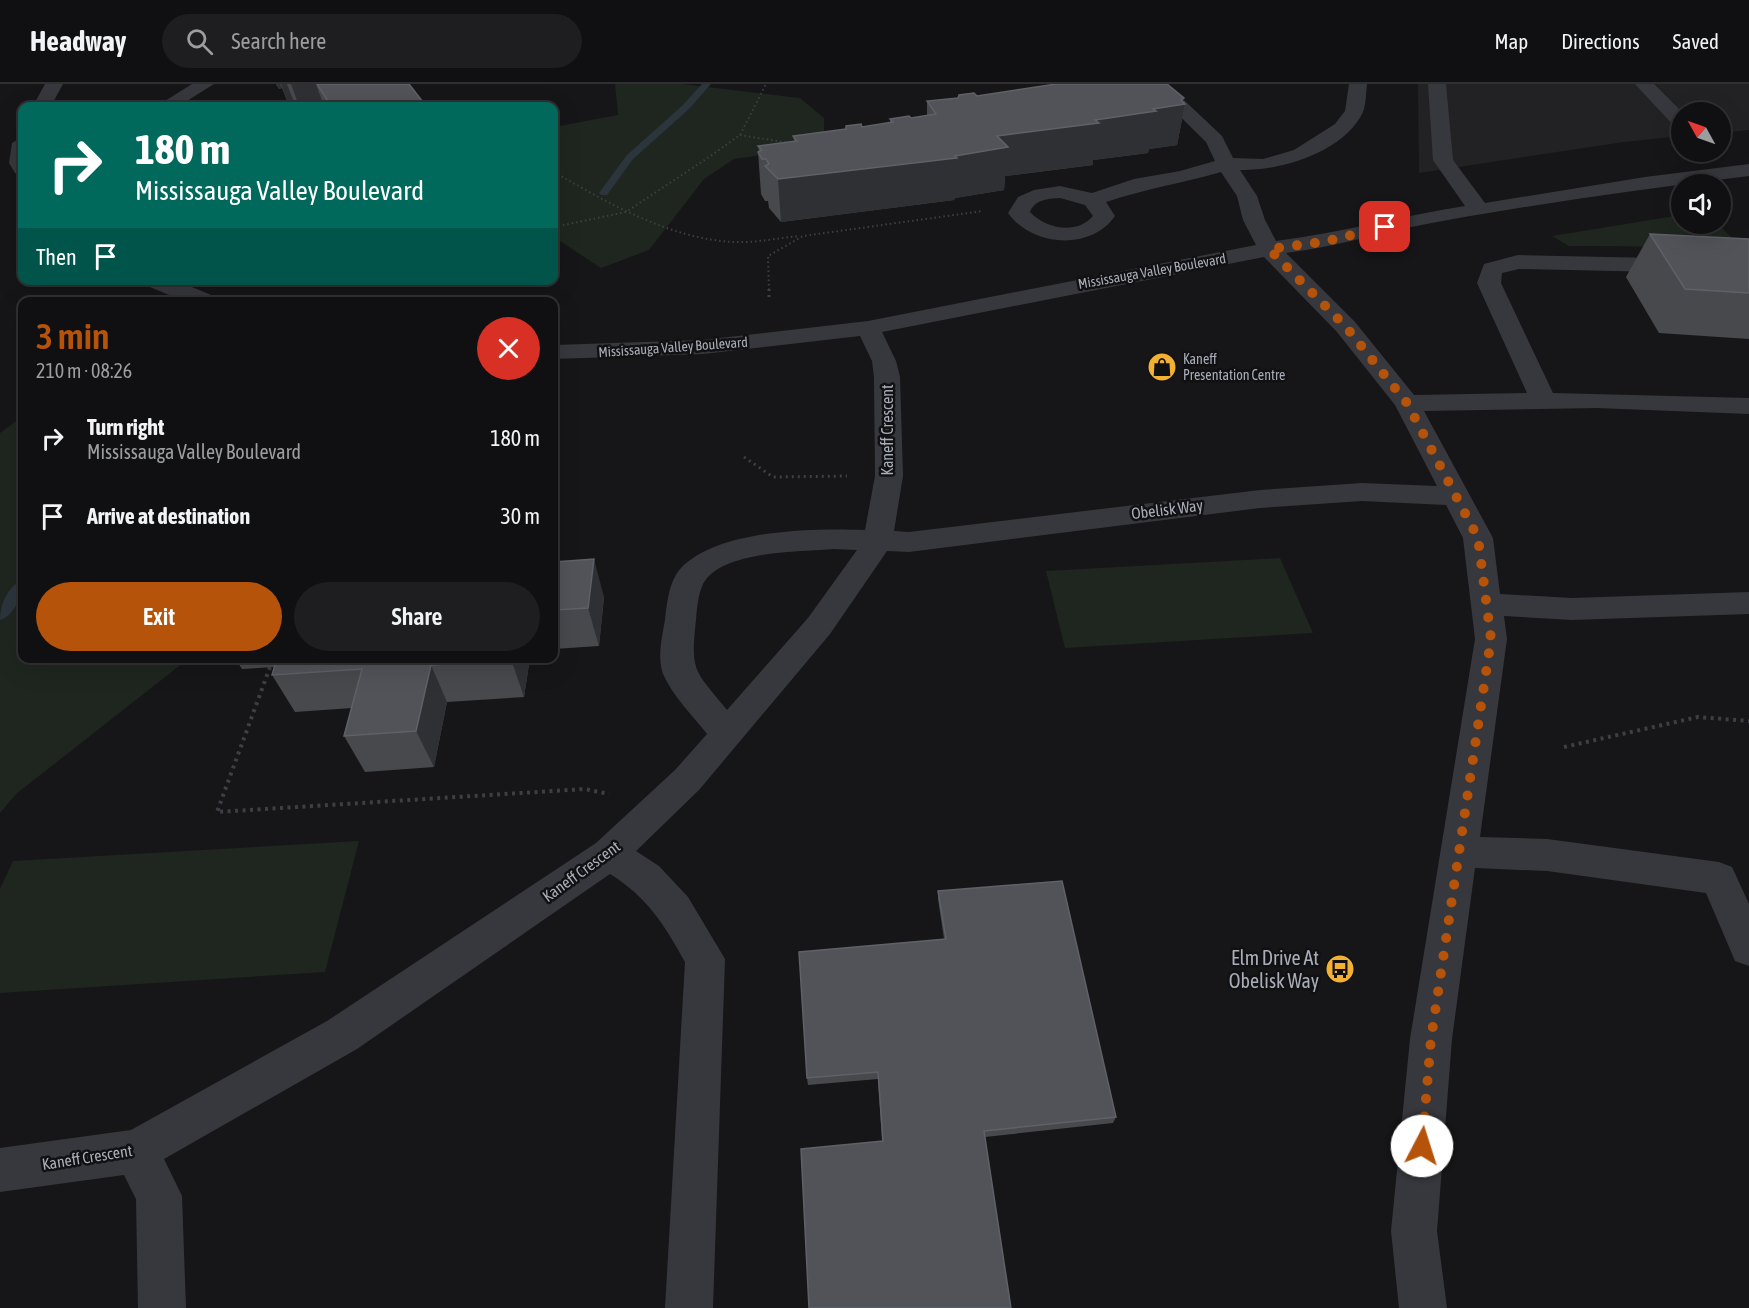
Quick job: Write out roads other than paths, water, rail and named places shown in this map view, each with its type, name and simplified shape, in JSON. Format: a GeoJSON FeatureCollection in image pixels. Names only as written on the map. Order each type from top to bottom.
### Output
{"type":"FeatureCollection","features":[{"type":"Feature","properties":{"kind":"street"},"geometry":{"type":"LineString","coordinates":[[44,102],[54,84]]}},
{"type":"Feature","properties":{"kind":"street"},"geometry":{"type":"LineString","coordinates":[[1156,84],[1215,140],[1226,164],[1247,196],[1254,220],[1269,249],[1346,327],[1407,403],[1458,496],[1478,538],[1491,639],[1431,1039],[1414,1231],[1423,1308]]}},
{"type":"Feature","properties":{"kind":"street"},"geometry":{"type":"LineString","coordinates":[[1091,200],[1141,183],[1182,177],[1226,164],[1264,165],[1301,154],[1342,128],[1354,111],[1358,84]]}},
{"type":"Feature","properties":{"kind":"street"},"geometry":{"type":"LineString","coordinates":[[1437,84],[1443,160],[1479,210]]}},
{"type":"Feature","properties":{"kind":"street"},"geometry":{"type":"LineString","coordinates":[[1644,84],[1671,112]]}},
{"type":"Feature","properties":{"kind":"street"},"geometry":{"type":"LineString","coordinates":[[173,102],[205,85],[212,102]]}},
{"type":"Feature","properties":{"kind":"street"},"geometry":{"type":"LineString","coordinates":[[1727,162],[1740,171],[1749,194]]}},
{"type":"Feature","properties":{"kind":"street","name":"Mississauga Valley Boulevard"},"geometry":{"type":"LineString","coordinates":[[558,352],[703,347],[868,328],[1056,289],[1269,249],[1323,242],[1406,222],[1740,171]]}},
{"type":"Feature","properties":{"kind":"street"},"geometry":{"type":"LineString","coordinates":[[1543,400],[1489,283],[1492,269],[1518,262],[1749,267]]}},
{"type":"Feature","properties":{"kind":"street"},"geometry":{"type":"LineString","coordinates":[[166,285],[196,297]]}},
{"type":"Feature","properties":{"kind":"street","name":"Kaneff Crescent"},"geometry":{"type":"LineString","coordinates":[[0,1170],[136,1151],[342,1035],[609,854],[687,780],[819,626],[878,542],[889,476],[887,377],[884,361],[868,328]]}},
{"type":"Feature","properties":{"kind":"street"},"geometry":{"type":"LineString","coordinates":[[1407,403],[1597,399],[1749,406]]}},
{"type":"Feature","properties":{"kind":"street","name":"Obelisk Way"},"geometry":{"type":"LineString","coordinates":[[726,734],[679,673],[678,641],[683,598],[691,576],[711,560],[740,548],[834,539],[909,542],[1260,499],[1362,492],[1458,496]]}},
{"type":"Feature","properties":{"kind":"street"},"geometry":{"type":"LineString","coordinates":[[1486,604],[1572,609],[1749,603]]}},
{"type":"Feature","properties":{"kind":"street"},"geometry":{"type":"LineString","coordinates":[[1459,852],[1547,855],[1719,878],[1749,948]]}},
{"type":"Feature","properties":{"kind":"street"},"geometry":{"type":"LineString","coordinates":[[609,854],[646,877],[675,909],[705,959],[689,1308]]}},
{"type":"Feature","properties":{"kind":"street"},"geometry":{"type":"LineString","coordinates":[[136,1151],[159,1196],[162,1308]]}},
{"type":"Feature","properties":{"kind":"waterway"},"geometry":{"type":"LineString","coordinates":[[604,193],[630,157],[686,107],[707,84]]}},
{"type":"Feature","properties":{"kind":"waterway"},"geometry":{"type":"LineString","coordinates":[[0,615],[18,591]]}},
{"type":"Feature","properties":{"kind":"place","name":"Kaneff Presentation Centre"},"geometry":{"type":"Point","coordinates":[1162,367]}},
{"type":"Feature","properties":{"kind":"place","name":"Elm Drive At Obelisk Way"},"geometry":{"type":"Point","coordinates":[1340,969]}}]}
